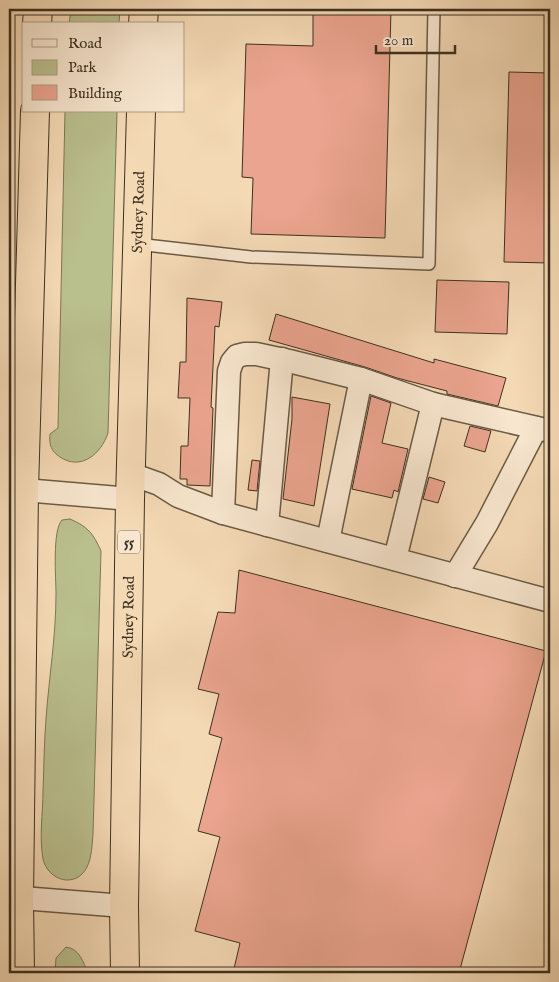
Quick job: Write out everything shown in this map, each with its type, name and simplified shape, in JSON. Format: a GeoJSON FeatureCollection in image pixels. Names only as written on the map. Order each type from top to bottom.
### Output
{"type":"FeatureCollection","features":[{"type":"Feature","properties":{"kind":"highway"},"geometry":{"type":"LineString","coordinates":[[143,22],[144,9]]}},
{"type":"Feature","properties":{"kind":"highway"},"geometry":{"type":"LineString","coordinates":[[20,973],[14,898],[16,488],[35,112]]}},
{"type":"Feature","properties":{"kind":"highway","name":"Sydney Road"},"geometry":{"type":"LineString","coordinates":[[124,973],[130,486],[141,112]]}},
{"type":"Feature","properties":{"kind":"street"},"geometry":{"type":"LineString","coordinates":[[223,513],[229,371],[232,362],[237,356],[245,354],[282,359],[361,379],[433,404],[543,430],[455,576]]}},
{"type":"Feature","properties":{"kind":"street"},"geometry":{"type":"LineString","coordinates":[[267,525],[282,359]]}},
{"type":"Feature","properties":{"kind":"street"},"geometry":{"type":"LineString","coordinates":[[328,540],[361,379]]}},
{"type":"Feature","properties":{"kind":"street"},"geometry":{"type":"LineString","coordinates":[[395,559],[433,404]]}},
{"type":"Feature","properties":{"kind":"street"},"geometry":{"type":"LineString","coordinates":[[16,488],[159,484],[178,496],[223,513],[550,600]]}},
{"type":"Feature","properties":{"kind":"street"},"geometry":{"type":"LineString","coordinates":[[14,898],[124,906]]}},
{"type":"Feature","properties":{"kind":"lane"},"geometry":{"type":"LineString","coordinates":[[137,244],[251,257],[429,264],[434,9]]}},
{"type":"Feature","properties":{"kind":"green space"},"geometry":{"type":"Polygon","coordinates":[[[71,9],[120,9],[119,22],[69,22],[71,9]]]}},
{"type":"Feature","properties":{"kind":"green space"},"geometry":{"type":"Polygon","coordinates":[[[65,112],[117,112],[108,433],[105,441],[95,454],[83,461],[75,462],[60,457],[51,447],[50,434],[58,428],[65,112]]]}},
{"type":"Feature","properties":{"kind":"green space"},"geometry":{"type":"Polygon","coordinates":[[[70,519],[89,531],[101,551],[92,846],[90,859],[82,874],[70,880],[63,880],[50,873],[46,867],[43,859],[41,834],[45,728],[56,610],[56,544],[62,520],[70,519]]]}},
{"type":"Feature","properties":{"kind":"green space"},"geometry":{"type":"Polygon","coordinates":[[[66,947],[78,953],[88,973],[55,973],[56,958],[66,947]]]}},
{"type":"Feature","properties":{"kind":"building"},"geometry":{"type":"Polygon","coordinates":[[[313,9],[391,9],[385,238],[251,234],[253,178],[242,177],[246,44],[313,46],[313,9]]]}},
{"type":"Feature","properties":{"kind":"building"},"geometry":{"type":"Polygon","coordinates":[[[509,72],[550,73],[550,263],[504,262],[509,72]]]}},
{"type":"Feature","properties":{"kind":"building"},"geometry":{"type":"Polygon","coordinates":[[[437,280],[509,282],[507,334],[435,332],[437,280]]]}},
{"type":"Feature","properties":{"kind":"building"},"geometry":{"type":"Polygon","coordinates":[[[187,298],[222,302],[219,327],[215,326],[210,486],[187,485],[187,479],[180,479],[181,446],[188,446],[190,398],[178,398],[180,362],[186,362],[187,298]]]}},
{"type":"Feature","properties":{"kind":"building"},"geometry":{"type":"Polygon","coordinates":[[[276,314],[434,363],[434,359],[506,378],[498,406],[447,394],[447,391],[269,340],[276,314]]]}},
{"type":"Feature","properties":{"kind":"building"},"geometry":{"type":"Polygon","coordinates":[[[371,396],[391,403],[382,443],[408,449],[398,492],[394,490],[392,498],[352,489],[371,396]]]}},
{"type":"Feature","properties":{"kind":"building"},"geometry":{"type":"Polygon","coordinates":[[[292,397],[330,404],[314,506],[283,499],[292,419],[292,397]]]}},
{"type":"Feature","properties":{"kind":"building"},"geometry":{"type":"Polygon","coordinates":[[[470,426],[491,431],[485,452],[464,446],[470,426]]]}},
{"type":"Feature","properties":{"kind":"building"},"geometry":{"type":"Polygon","coordinates":[[[252,460],[260,461],[257,491],[248,490],[252,460]]]}},
{"type":"Feature","properties":{"kind":"building"},"geometry":{"type":"Polygon","coordinates":[[[429,477],[445,482],[438,503],[423,499],[429,477]]]}},
{"type":"Feature","properties":{"kind":"building"},"geometry":{"type":"Polygon","coordinates":[[[239,570],[546,651],[459,973],[233,973],[240,943],[195,931],[220,837],[198,831],[222,738],[209,734],[219,694],[198,689],[218,612],[235,613],[239,570]]]}}]}
